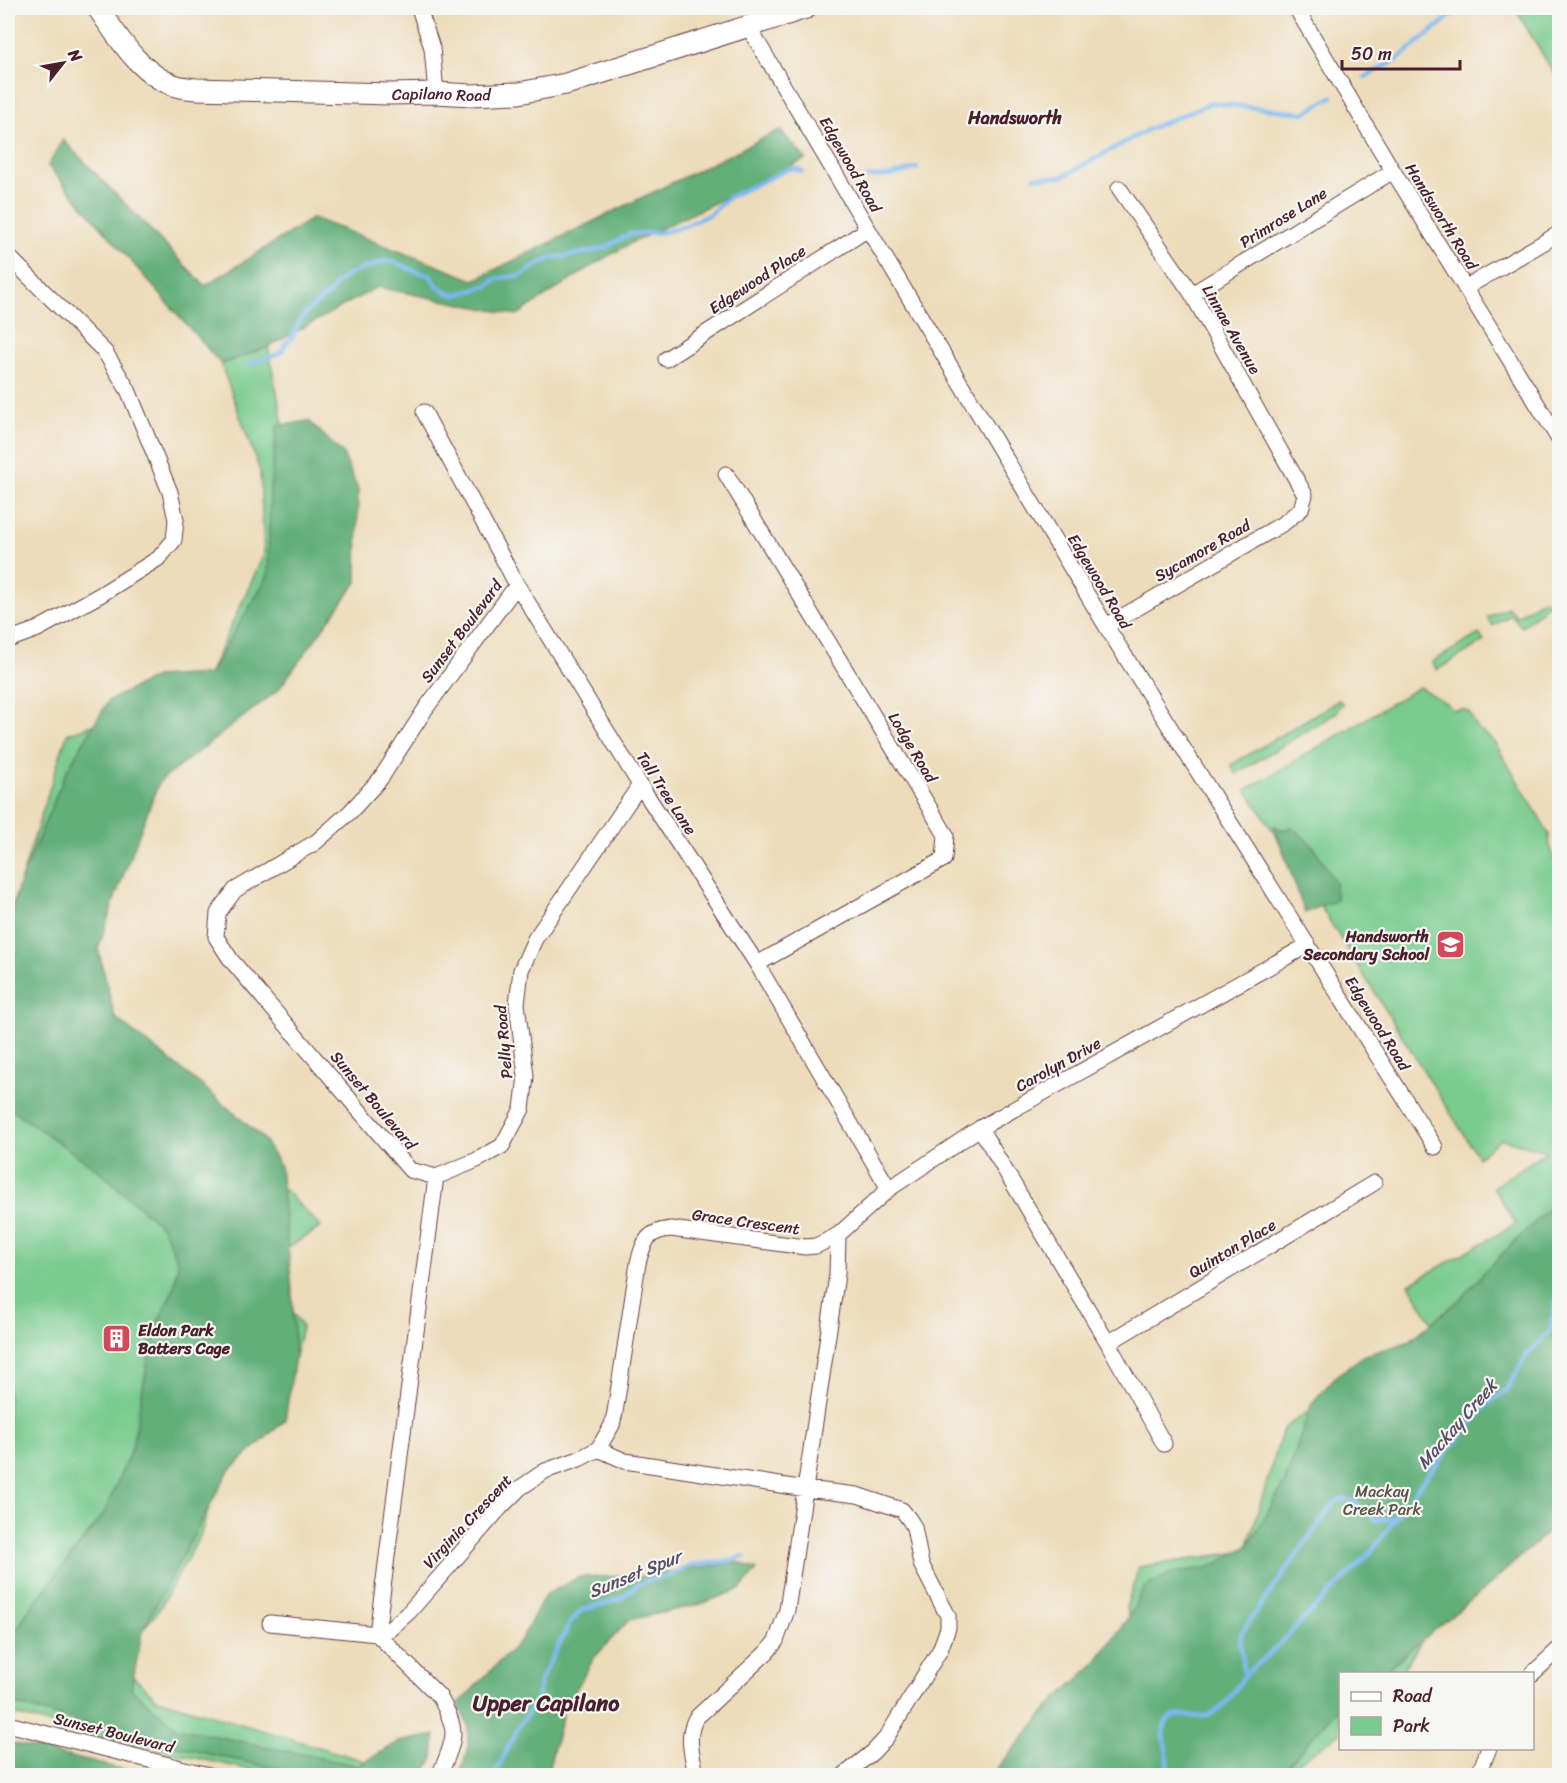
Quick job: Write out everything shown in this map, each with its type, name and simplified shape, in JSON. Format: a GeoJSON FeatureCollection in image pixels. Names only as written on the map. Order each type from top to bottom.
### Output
{"type":"FeatureCollection","features":[{"type":"Feature","properties":{"kind":"main road","name":"Capilano Road"},"geometry":{"type":"LineString","coordinates":[[98,8],[131,53],[153,75],[176,86],[196,89],[290,92],[471,95],[519,93],[566,84],[806,8]]}},
{"type":"Feature","properties":{"kind":"street"},"geometry":{"type":"LineString","coordinates":[[419,8],[432,48],[436,93]]}},
{"type":"Feature","properties":{"kind":"street","name":"Handsworth Road"},"geometry":{"type":"LineString","coordinates":[[1296,8],[1393,171],[1560,441]]}},
{"type":"Feature","properties":{"kind":"street","name":"Edgewood Road"},"geometry":{"type":"LineString","coordinates":[[748,26],[1106,626],[1435,1147]]}},
{"type":"Feature","properties":{"kind":"street","name":"Primrose Lane"},"geometry":{"type":"LineString","coordinates":[[1192,294],[1393,171]]}},
{"type":"Feature","properties":{"kind":"street","name":"Linnae Avenue"},"geometry":{"type":"LineString","coordinates":[[1119,188],[1192,294],[1305,495]]}},
{"type":"Feature","properties":{"kind":"street","name":"Edgewood Place"},"geometry":{"type":"LineString","coordinates":[[666,359],[868,229]]}},
{"type":"Feature","properties":{"kind":"street"},"geometry":{"type":"LineString","coordinates":[[1465,288],[1560,233]]}},
{"type":"Feature","properties":{"kind":"street"},"geometry":{"type":"LineString","coordinates":[[8,256],[105,352],[128,390],[170,492],[176,520],[174,540],[159,558],[100,596],[38,629],[8,640]]}},
{"type":"Feature","properties":{"kind":"street","name":"Tall Tree Lane"},"geometry":{"type":"LineString","coordinates":[[424,412],[517,585],[640,785],[757,964],[889,1189]]}},
{"type":"Feature","properties":{"kind":"street","name":"Lodge Road"},"geometry":{"type":"LineString","coordinates":[[726,474],[946,836],[944,859],[757,964]]}},
{"type":"Feature","properties":{"kind":"street","name":"Sycamore Road"},"geometry":{"type":"LineString","coordinates":[[1106,626],[1284,523],[1301,509],[1305,495]]}},
{"type":"Feature","properties":{"kind":"street","name":"Sunset Boulevard"},"geometry":{"type":"LineString","coordinates":[[436,1177],[410,1170],[231,960],[216,937],[218,913],[235,890],[316,842],[351,811],[381,778],[426,708],[517,585]]}},
{"type":"Feature","properties":{"kind":"street","name":"Pelly Road"},"geometry":{"type":"LineString","coordinates":[[436,1177],[477,1160],[502,1146],[522,1109],[526,1076],[517,1004],[520,970],[535,939],[640,785]]}},
{"type":"Feature","properties":{"kind":"street","name":"Carolyn Drive"},"geometry":{"type":"LineString","coordinates":[[838,1235],[889,1189],[980,1128],[1308,945]]}},
{"type":"Feature","properties":{"kind":"street"},"geometry":{"type":"LineString","coordinates":[[980,1128],[1108,1343],[1164,1444]]}},
{"type":"Feature","properties":{"kind":"street"},"geometry":{"type":"LineString","coordinates":[[377,1634],[436,1177]]}},
{"type":"Feature","properties":{"kind":"street","name":"Quinton Place"},"geometry":{"type":"LineString","coordinates":[[1108,1343],[1374,1183]]}},
{"type":"Feature","properties":{"kind":"street","name":"Grace Crescent"},"geometry":{"type":"LineString","coordinates":[[598,1449],[612,1425],[638,1263],[643,1246],[650,1235],[671,1229],[805,1247],[816,1246],[838,1235]]}},
{"type":"Feature","properties":{"kind":"street"},"geometry":{"type":"LineString","coordinates":[[696,1776],[690,1750],[690,1735],[696,1718],[767,1652],[776,1641],[787,1610],[837,1275],[838,1235]]}},
{"type":"Feature","properties":{"kind":"street"},"geometry":{"type":"LineString","coordinates":[[598,1449],[625,1461],[857,1495],[902,1510],[914,1527],[916,1545],[925,1573],[948,1616],[948,1628],[939,1650],[886,1738],[873,1752],[843,1776]]}},
{"type":"Feature","properties":{"kind":"street","name":"Virginia Crescent"},"geometry":{"type":"LineString","coordinates":[[377,1634],[390,1629],[409,1612],[520,1488],[545,1471],[579,1459],[598,1449]]}},
{"type":"Feature","properties":{"kind":"street"},"geometry":{"type":"LineString","coordinates":[[270,1623],[377,1634],[439,1696],[446,1708],[453,1733],[439,1776]]}},
{"type":"Feature","properties":{"kind":"street"},"geometry":{"type":"LineString","coordinates":[[1534,1672],[1560,1647]]}},
{"type":"Feature","properties":{"kind":"street","name":"Sunset Boulevard"},"geometry":{"type":"LineString","coordinates":[[8,1724],[212,1776]]}},
{"type":"Feature","properties":{"kind":"street"},"geometry":{"type":"LineString","coordinates":[[1478,1776],[1490,1750]]}},
{"type":"Feature","properties":{"kind":"green space"},"geometry":{"type":"Polygon","coordinates":[[[1520,8],[1559,8],[1559,82],[1516,10],[1520,8]]]}},
{"type":"Feature","properties":{"kind":"green space"},"geometry":{"type":"Polygon","coordinates":[[[780,130],[806,159],[633,242],[601,260],[517,315],[377,287],[268,347],[221,364],[48,166],[63,140],[205,286],[313,218],[474,280],[780,130]]]}},
{"type":"Feature","properties":{"kind":"green space"},"geometry":{"type":"Polygon","coordinates":[[[268,347],[313,579],[116,793],[69,970],[321,1227],[264,1263],[302,1327],[282,1411],[232,1434],[201,1534],[158,1611],[117,1661],[157,1699],[399,1771],[400,1775],[275,1775],[89,1735],[8,1713],[8,920],[67,734],[204,685],[264,554],[260,471],[221,364],[268,347]]]}},
{"type":"Feature","properties":{"kind":"green space"},"geometry":{"type":"Polygon","coordinates":[[[309,421],[343,454],[358,490],[357,582],[278,690],[159,782],[115,897],[98,949],[115,1018],[200,1084],[263,1138],[280,1166],[292,1290],[295,1356],[285,1420],[228,1472],[143,1629],[131,1689],[177,1728],[358,1766],[399,1742],[435,1735],[433,1759],[422,1775],[305,1775],[209,1754],[8,1703],[8,1646],[26,1614],[103,1515],[132,1448],[153,1332],[174,1288],[178,1262],[162,1227],[98,1170],[8,1107],[8,925],[19,885],[66,772],[108,701],[155,677],[209,674],[268,576],[270,489],[277,426],[309,421]]]}},
{"type":"Feature","properties":{"kind":"green space"},"geometry":{"type":"Polygon","coordinates":[[[1544,599],[1549,604],[1522,627],[1511,615],[1492,626],[1487,618],[1507,607],[1517,616],[1544,599]]]}},
{"type":"Feature","properties":{"kind":"green space"},"geometry":{"type":"Polygon","coordinates":[[[1479,634],[1484,641],[1437,670],[1432,662],[1479,634]]]}},
{"type":"Feature","properties":{"kind":"green space","name":"Mackay Creek Park"},"geometry":{"type":"Polygon","coordinates":[[[1419,687],[1446,703],[1453,710],[1463,709],[1469,712],[1478,729],[1493,740],[1549,835],[1555,860],[1559,863],[1559,1494],[1456,1588],[1402,1672],[1339,1672],[1339,1734],[1280,1775],[1033,1776],[1151,1690],[1126,1608],[1139,1567],[1246,1551],[1283,1429],[1433,1324],[1409,1284],[1516,1224],[1493,1187],[1547,1151],[1501,1139],[1478,1157],[1246,790],[1419,687]]]}},
{"type":"Feature","properties":{"kind":"green space"},"geometry":{"type":"Polygon","coordinates":[[[1339,700],[1343,704],[1336,713],[1236,774],[1231,765],[1339,700]]]}},
{"type":"Feature","properties":{"kind":"green space"},"geometry":{"type":"Polygon","coordinates":[[[1274,826],[1283,830],[1292,827],[1314,847],[1335,882],[1336,901],[1305,913],[1274,826]]]}},
{"type":"Feature","properties":{"kind":"green space","name":"Mackay Creek Park"},"geometry":{"type":"Polygon","coordinates":[[[1559,1198],[1559,1522],[1487,1587],[1383,1672],[1339,1672],[1339,1709],[1280,1775],[992,1775],[1056,1699],[1093,1666],[1129,1617],[1144,1588],[1169,1574],[1210,1567],[1248,1546],[1285,1482],[1312,1403],[1337,1375],[1365,1355],[1408,1342],[1463,1297],[1487,1269],[1559,1198]]]}},
{"type":"Feature","properties":{"kind":"green space"},"geometry":{"type":"Polygon","coordinates":[[[739,1562],[757,1570],[740,1589],[701,1604],[629,1620],[594,1658],[563,1712],[547,1775],[459,1775],[468,1751],[468,1725],[458,1704],[521,1640],[545,1595],[579,1577],[640,1576],[739,1562]]]}},
{"type":"Feature","properties":{"kind":"green space"},"geometry":{"type":"Polygon","coordinates":[[[8,1742],[24,1746],[147,1775],[8,1775],[8,1742]]]}},
{"type":"Feature","properties":{"kind":"waterway"},"geometry":{"type":"LineString","coordinates":[[1365,77],[1397,60],[1460,8]]}},
{"type":"Feature","properties":{"kind":"waterway"},"geometry":{"type":"LineString","coordinates":[[1035,177],[1062,177],[1149,129],[1211,103],[1304,113],[1332,97]]}},
{"type":"Feature","properties":{"kind":"waterway"},"geometry":{"type":"LineString","coordinates":[[250,364],[280,353],[292,338],[300,320],[349,274],[384,261],[393,261],[431,276],[437,286],[455,295],[487,286],[496,279],[522,275],[552,258],[607,247],[629,234],[665,232],[687,225],[710,214],[729,197],[750,187],[791,168],[802,171]]}},
{"type":"Feature","properties":{"kind":"waterway"},"geometry":{"type":"LineString","coordinates":[[868,177],[888,176],[917,168]]}},
{"type":"Feature","properties":{"kind":"waterway","name":"Mackay Creek"},"geometry":{"type":"LineString","coordinates":[[1166,1776],[1168,1766],[1164,1736],[1166,1721],[1174,1716],[1204,1716],[1216,1712],[1246,1674],[1371,1552],[1424,1479],[1487,1405],[1506,1390],[1528,1353],[1550,1331],[1560,1285]]}},
{"type":"Feature","properties":{"kind":"waterway","name":"Mackay Creek"},"geometry":{"type":"LineString","coordinates":[[1245,1676],[1240,1642],[1242,1632],[1331,1507],[1336,1502],[1345,1499],[1354,1502],[1376,1520],[1390,1519],[1395,1515]]}},
{"type":"Feature","properties":{"kind":"waterway","name":"Sunset Spur"},"geometry":{"type":"LineString","coordinates":[[494,1776],[520,1724],[537,1701],[541,1679],[570,1623],[582,1610],[620,1599],[637,1585],[667,1577],[693,1565],[730,1561],[744,1556]]}},
{"type":"Feature","properties":{"kind":"place","name":"Handsworth Secondary School"},"geometry":{"type":"Point","coordinates":[1450,945]}},
{"type":"Feature","properties":{"kind":"place","name":"Eldon Park Batters Cage"},"geometry":{"type":"Point","coordinates":[117,1339]}},
{"type":"Feature","properties":{"kind":"district","name":"Handsworth"},"geometry":{"type":"Point","coordinates":[1015,118]}},
{"type":"Feature","properties":{"kind":"district","name":"Upper Capilano"},"geometry":{"type":"Point","coordinates":[546,1703]}}]}
